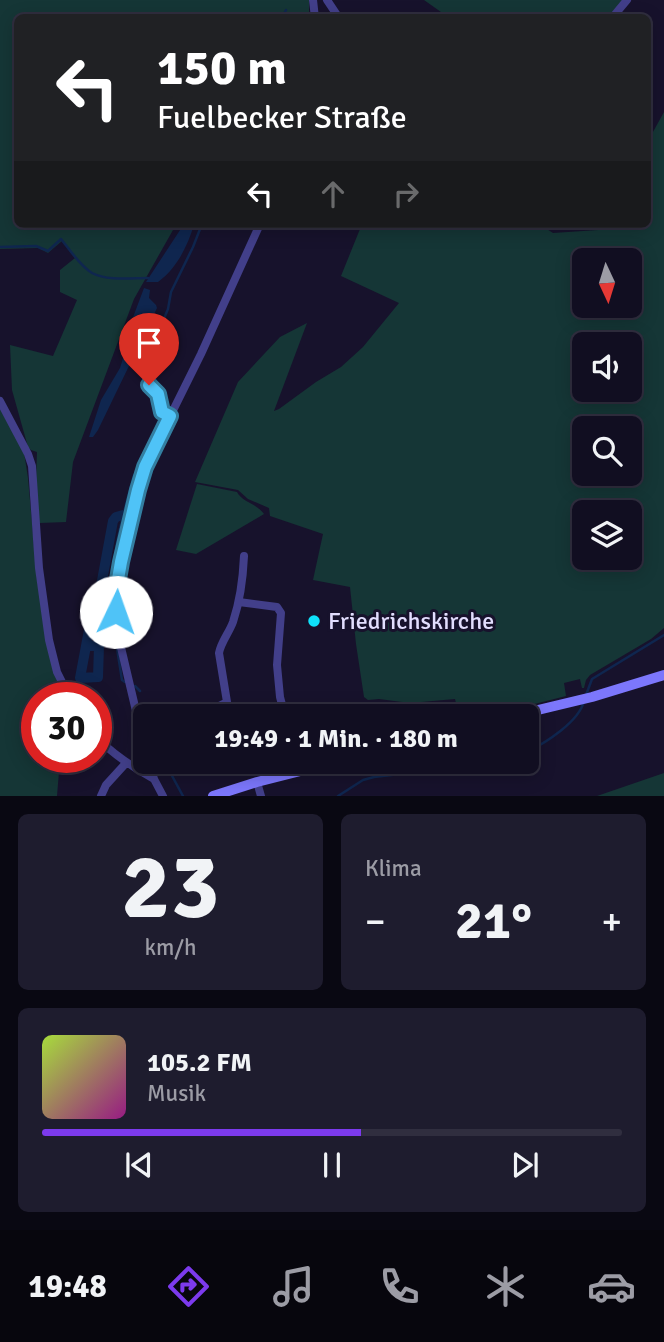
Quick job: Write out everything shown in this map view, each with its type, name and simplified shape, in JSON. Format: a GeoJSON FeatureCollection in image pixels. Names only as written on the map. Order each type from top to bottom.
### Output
{"type":"FeatureCollection","features":[{"type":"Feature","properties":{"kind":"main road"},"geometry":{"type":"LineString","coordinates":[[539,709],[592,697],[664,675]]}},
{"type":"Feature","properties":{"kind":"main road"},"geometry":{"type":"LineString","coordinates":[[213,796],[279,774]]}},
{"type":"Feature","properties":{"kind":"street"},"geometry":{"type":"LineString","coordinates":[[615,14],[627,0]]}},
{"type":"Feature","properties":{"kind":"street"},"geometry":{"type":"LineString","coordinates":[[135,704],[119,639],[117,585],[145,467],[201,354],[258,228]]}},
{"type":"Feature","properties":{"kind":"street"},"geometry":{"type":"LineString","coordinates":[[149,385],[158,394],[162,412],[170,416]]}},
{"type":"Feature","properties":{"kind":"street"},"geometry":{"type":"LineString","coordinates":[[0,401],[32,466],[39,568],[49,640],[62,682]]}},
{"type":"Feature","properties":{"kind":"street"},"geometry":{"type":"LineString","coordinates":[[223,704],[227,702],[219,653],[220,646],[232,626],[239,602],[244,556]]}},
{"type":"Feature","properties":{"kind":"street"},"geometry":{"type":"LineString","coordinates":[[239,602],[277,607],[281,613],[277,665],[282,704]]}},
{"type":"Feature","properties":{"kind":"street"},"geometry":{"type":"LineString","coordinates":[[112,753],[154,779]]}},
{"type":"Feature","properties":{"kind":"street"},"geometry":{"type":"LineString","coordinates":[[101,796],[106,785],[126,763]]}},
{"type":"Feature","properties":{"kind":"street"},"geometry":{"type":"LineString","coordinates":[[153,774],[163,796]]}},
{"type":"Feature","properties":{"kind":"street"},"geometry":{"type":"LineString","coordinates":[[257,782],[261,796]]}},
{"type":"Feature","properties":{"kind":"green space"},"geometry":{"type":"Polygon","coordinates":[[[0,0],[309,0],[309,14],[14,14],[14,228],[173,230],[134,299],[73,462],[66,522],[39,523],[37,452],[28,447],[12,390],[10,345],[53,356],[77,300],[60,292],[60,270],[75,258],[62,241],[48,253],[38,248],[0,249],[0,0]]]}},
{"type":"Feature","properties":{"kind":"green space"},"geometry":{"type":"Polygon","coordinates":[[[424,0],[623,0],[611,14],[444,14],[424,0]]]}},
{"type":"Feature","properties":{"kind":"green space"},"geometry":{"type":"Polygon","coordinates":[[[664,112],[664,628],[651,639],[590,675],[584,688],[580,679],[564,683],[566,696],[534,704],[460,704],[455,699],[410,703],[368,700],[364,697],[350,587],[313,580],[323,534],[270,516],[269,508],[248,499],[238,490],[195,482],[238,382],[280,337],[307,323],[274,411],[341,367],[363,347],[399,303],[341,276],[360,228],[545,228],[553,233],[599,228],[651,228],[651,136],[664,112]]]}},
{"type":"Feature","properties":{"kind":"green space"},"geometry":{"type":"Polygon","coordinates":[[[0,409],[24,452],[37,580],[58,682],[21,682],[21,773],[59,773],[57,796],[0,796],[0,409]]]}},
{"type":"Feature","properties":{"kind":"green space"},"geometry":{"type":"Polygon","coordinates":[[[197,484],[237,492],[264,514],[196,554],[176,550],[197,484]]]}},
{"type":"Feature","properties":{"kind":"green space"},"geometry":{"type":"Polygon","coordinates":[[[664,773],[664,796],[597,796],[664,773]]]}},
{"type":"Feature","properties":{"kind":"water"},"geometry":{"type":"Polygon","coordinates":[[[181,228],[193,228],[176,264],[158,282],[146,282],[181,228]]]}},
{"type":"Feature","properties":{"kind":"water"},"geometry":{"type":"Polygon","coordinates":[[[144,288],[150,290],[149,298],[157,308],[98,430],[93,437],[89,437],[101,400],[120,368],[132,320],[144,288]]]}},
{"type":"Feature","properties":{"kind":"waterway"},"geometry":{"type":"LineString","coordinates":[[284,14],[286,10]]}},
{"type":"Feature","properties":{"kind":"waterway"},"geometry":{"type":"LineString","coordinates":[[167,407],[147,359],[168,309],[171,292],[200,228]]}},
{"type":"Feature","properties":{"kind":"waterway"},"geometry":{"type":"LineString","coordinates":[[0,247],[36,246],[48,251],[61,239],[79,262],[98,276],[148,278]]}},
{"type":"Feature","properties":{"kind":"waterway"},"geometry":{"type":"LineString","coordinates":[[141,458],[165,417]]}},
{"type":"Feature","properties":{"kind":"waterway"},"geometry":{"type":"LineString","coordinates":[[112,613],[114,560],[134,475]]}},
{"type":"Feature","properties":{"kind":"waterway"},"geometry":{"type":"LineString","coordinates":[[99,597],[95,597],[86,646],[99,646],[101,604],[105,604],[103,597],[99,597],[113,521],[123,515]]}},
{"type":"Feature","properties":{"kind":"waterway"},"geometry":{"type":"LineString","coordinates":[[113,623],[122,680],[125,682]]}},
{"type":"Feature","properties":{"kind":"waterway"},"geometry":{"type":"LineString","coordinates":[[586,695],[592,679],[664,635]]}},
{"type":"Feature","properties":{"kind":"waterway"},"geometry":{"type":"LineString","coordinates":[[86,646],[99,646],[98,677],[80,678],[86,646]]}},
{"type":"Feature","properties":{"kind":"waterway"},"geometry":{"type":"LineString","coordinates":[[135,686],[140,691]]}},
{"type":"Feature","properties":{"kind":"waterway"},"geometry":{"type":"LineString","coordinates":[[539,745],[569,724],[584,701]]}},
{"type":"Feature","properties":{"kind":"waterway"},"geometry":{"type":"LineString","coordinates":[[171,774],[183,796]]}},
{"type":"Feature","properties":{"kind":"waterway"},"geometry":{"type":"LineString","coordinates":[[338,796],[363,780],[400,774]]}},
{"type":"Feature","properties":{"kind":"place","name":"Friedrichskirche"},"geometry":{"type":"Point","coordinates":[314,621]}},
{"type":"Feature","properties":{"kind":"route"},"geometry":{"type":"LineString","coordinates":[[116,612],[121,562],[138,490],[145,467],[170,416],[162,412],[158,394],[149,385]]}}]}
